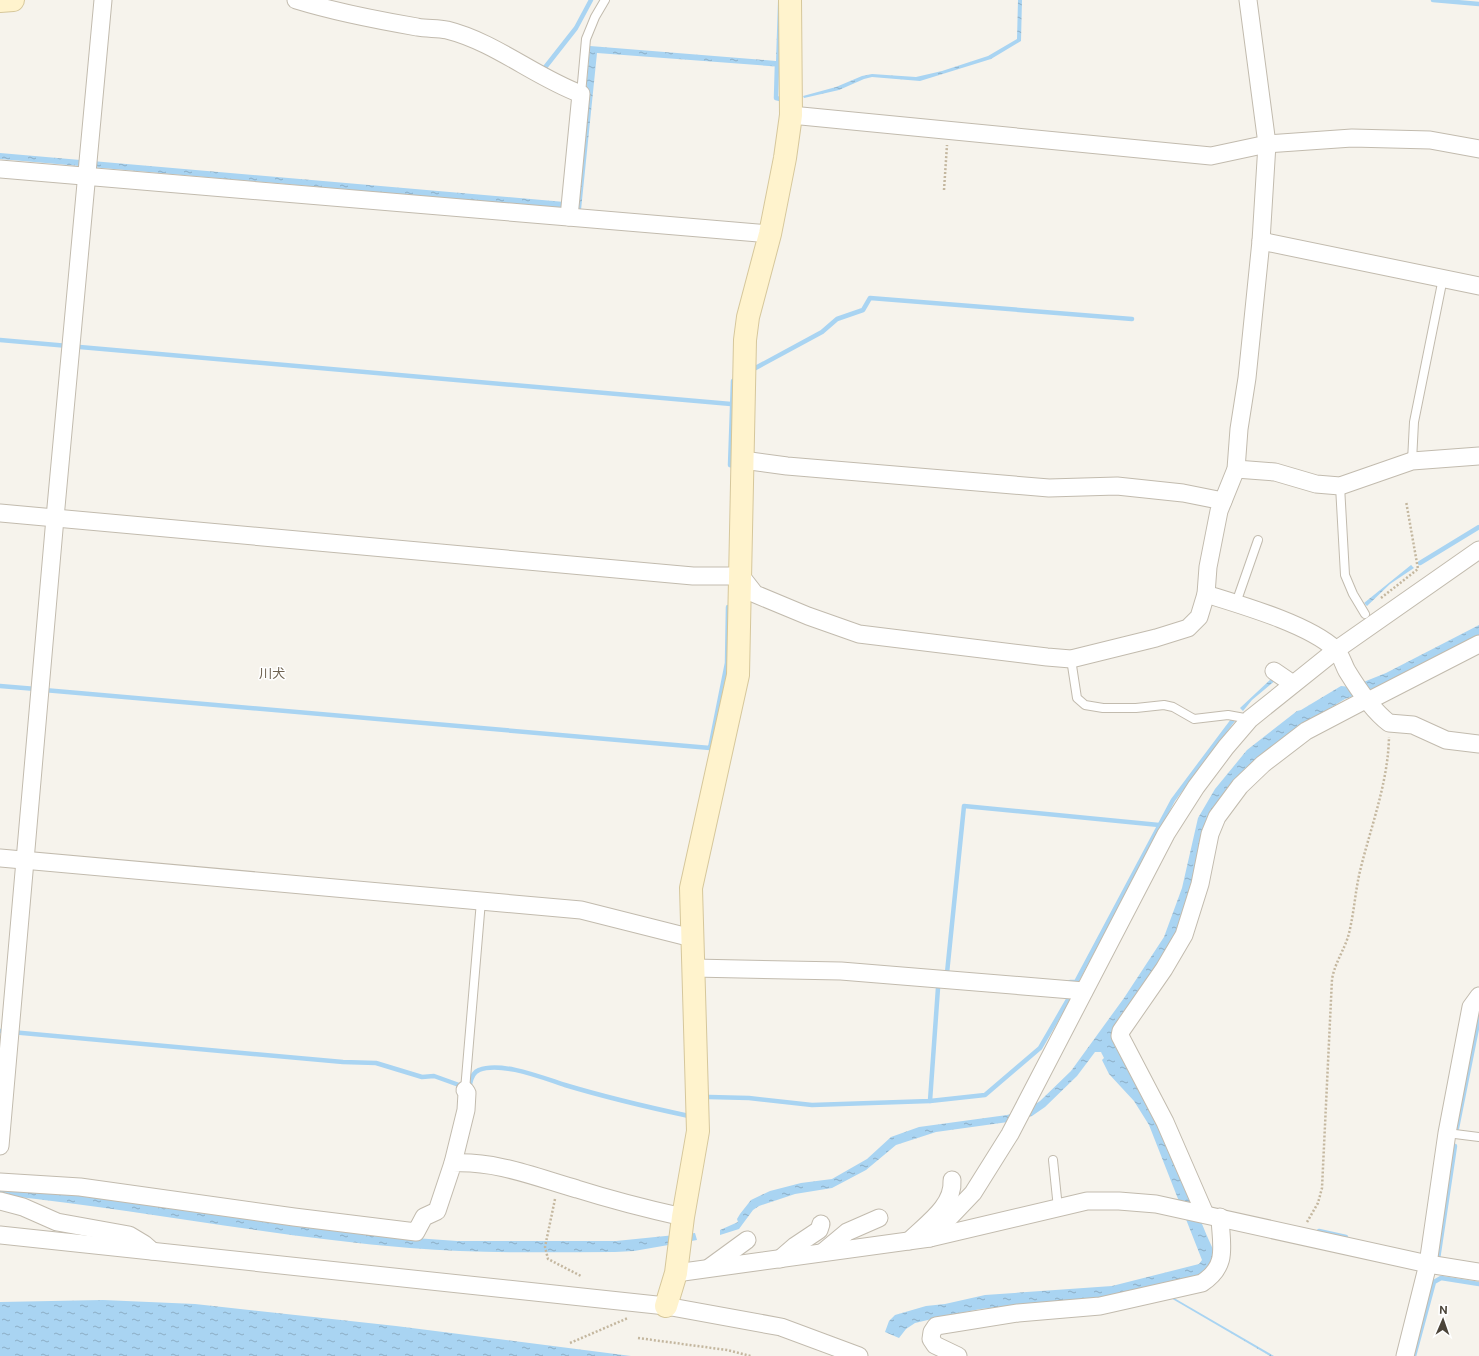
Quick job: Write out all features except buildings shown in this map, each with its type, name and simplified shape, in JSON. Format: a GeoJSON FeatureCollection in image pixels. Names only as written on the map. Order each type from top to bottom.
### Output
{"type":"FeatureCollection","features":[{"type":"Feature","properties":{"kind":"street"},"geometry":{"type":"LineString","coordinates":[[0,1],[13,0]]}},
{"type":"Feature","properties":{"kind":"street"},"geometry":{"type":"LineString","coordinates":[[0,1146],[55,518],[103,0]]}},
{"type":"Feature","properties":{"kind":"street"},"geometry":{"type":"LineString","coordinates":[[296,0],[321,8],[410,26],[447,30],[480,43],[561,87],[581,94],[570,210]]}},
{"type":"Feature","properties":{"kind":"street"},"geometry":{"type":"LineString","coordinates":[[666,1306],[676,1273],[683,1217],[698,1132],[691,888],[738,675],[745,340],[748,316],[770,234],[785,158],[791,115],[790,0]]}},
{"type":"Feature","properties":{"kind":"street"},"geometry":{"type":"LineString","coordinates":[[741,576],[755,594],[808,616],[859,634],[1071,659],[1156,638],[1188,628],[1199,617],[1206,594],[1208,567],[1219,511],[1236,469],[1239,429],[1247,378],[1261,241],[1267,144],[1248,0]]}},
{"type":"Feature","properties":{"kind":"street"},"geometry":{"type":"LineString","coordinates":[[791,115],[1211,156],[1267,144],[1360,138],[1430,140],[1479,149]]}},
{"type":"Feature","properties":{"kind":"street"},"geometry":{"type":"LineString","coordinates":[[0,169],[87,168],[570,210],[770,234]]}},
{"type":"Feature","properties":{"kind":"street"},"geometry":{"type":"LineString","coordinates":[[1261,241],[1479,286]]}},
{"type":"Feature","properties":{"kind":"street"},"geometry":{"type":"LineString","coordinates":[[1236,469],[1274,472],[1316,484],[1340,486],[1412,461],[1479,456]]}},
{"type":"Feature","properties":{"kind":"street"},"geometry":{"type":"LineString","coordinates":[[743,460],[787,466],[1049,488],[1117,486],[1183,493],[1223,501]]}},
{"type":"Feature","properties":{"kind":"street"},"geometry":{"type":"LineString","coordinates":[[0,513],[693,576],[741,576]]}},
{"type":"Feature","properties":{"kind":"street"},"geometry":{"type":"LineString","coordinates":[[930,1238],[973,1192],[1015,1123],[1166,834],[1196,787],[1226,747],[1250,719],[1336,650],[1479,550]]}},
{"type":"Feature","properties":{"kind":"street"},"geometry":{"type":"LineString","coordinates":[[1206,594],[1236,603],[1308,631],[1336,650],[1352,678],[1366,698],[1389,723],[1413,725],[1446,740],[1479,744]]}},
{"type":"Feature","properties":{"kind":"street"},"geometry":{"type":"LineString","coordinates":[[958,1356],[935,1345],[931,1339],[932,1332],[936,1326],[1018,1313],[1100,1306],[1202,1283],[1213,1276],[1220,1267],[1222,1252],[1213,1215],[1120,1036],[1121,1031],[1164,970],[1184,935],[1200,884],[1210,834],[1217,817],[1240,786],[1263,764],[1306,731],[1366,698],[1479,644]]}},
{"type":"Feature","properties":{"kind":"street"},"geometry":{"type":"LineString","coordinates":[[1274,671],[1293,684]]}},
{"type":"Feature","properties":{"kind":"street"},"geometry":{"type":"LineString","coordinates":[[0,858],[581,910],[692,938]]}},
{"type":"Feature","properties":{"kind":"street"},"geometry":{"type":"LineString","coordinates":[[693,968],[841,972],[1084,991]]}},
{"type":"Feature","properties":{"kind":"street"},"geometry":{"type":"LineString","coordinates":[[1405,1356],[1428,1264],[1447,1133],[1470,1007],[1479,996]]}},
{"type":"Feature","properties":{"kind":"street"},"geometry":{"type":"LineString","coordinates":[[0,1182],[80,1187],[294,1217],[416,1232],[424,1217],[437,1211],[453,1163],[466,1110],[467,1093],[465,1090]]}},
{"type":"Feature","properties":{"kind":"street"},"geometry":{"type":"LineString","coordinates":[[453,1163],[468,1162],[509,1168],[626,1204],[683,1217]]}},
{"type":"Feature","properties":{"kind":"street"},"geometry":{"type":"LineString","coordinates":[[909,1240],[948,1200],[953,1190],[952,1180]]}},
{"type":"Feature","properties":{"kind":"street"},"geometry":{"type":"LineString","coordinates":[[0,1201],[23,1207],[57,1222],[129,1235],[144,1244],[153,1252]]}},
{"type":"Feature","properties":{"kind":"street"},"geometry":{"type":"LineString","coordinates":[[676,1273],[930,1238],[1087,1201],[1119,1201],[1156,1204],[1213,1215],[1428,1264],[1479,1272]]}},
{"type":"Feature","properties":{"kind":"street"},"geometry":{"type":"LineString","coordinates":[[823,1252],[847,1232],[878,1218]]}},
{"type":"Feature","properties":{"kind":"street"},"geometry":{"type":"LineString","coordinates":[[780,1258],[819,1230],[821,1224]]}},
{"type":"Feature","properties":{"kind":"street"},"geometry":{"type":"LineString","coordinates":[[0,1235],[666,1306],[781,1327],[859,1356]]}},
{"type":"Feature","properties":{"kind":"street"},"geometry":{"type":"LineString","coordinates":[[707,1269],[747,1240]]}},
{"type":"Feature","properties":{"kind":"lane"},"geometry":{"type":"LineString","coordinates":[[581,94],[586,39],[595,17],[605,0]]}},
{"type":"Feature","properties":{"kind":"lane"},"geometry":{"type":"LineString","coordinates":[[1412,461],[1414,422],[1443,278]]}},
{"type":"Feature","properties":{"kind":"lane"},"geometry":{"type":"LineString","coordinates":[[1340,486],[1345,575],[1353,594],[1365,614]]}},
{"type":"Feature","properties":{"kind":"lane"},"geometry":{"type":"LineString","coordinates":[[1236,603],[1258,540]]}},
{"type":"Feature","properties":{"kind":"lane"},"geometry":{"type":"LineString","coordinates":[[1071,659],[1078,698],[1085,704],[1103,708],[1136,708],[1164,705],[1174,707],[1194,719],[1228,715],[1250,719]]}},
{"type":"Feature","properties":{"kind":"lane"},"geometry":{"type":"LineString","coordinates":[[465,1090],[481,901]]}},
{"type":"Feature","properties":{"kind":"lane"},"geometry":{"type":"LineString","coordinates":[[1447,1133],[1479,1137]]}},
{"type":"Feature","properties":{"kind":"lane"},"geometry":{"type":"LineString","coordinates":[[1053,1160],[1058,1208]]}},
{"type":"Feature","properties":{"kind":"path"},"geometry":{"type":"LineString","coordinates":[[944,190],[948,130]]}},
{"type":"Feature","properties":{"kind":"path"},"geometry":{"type":"LineString","coordinates":[[1365,614],[1377,602],[1418,569],[1406,501]]}},
{"type":"Feature","properties":{"kind":"path"},"geometry":{"type":"LineString","coordinates":[[1300,1235],[1318,1203],[1322,1188],[1332,979],[1334,967],[1348,937],[1360,871],[1385,778],[1388,759],[1389,723]]}},
{"type":"Feature","properties":{"kind":"path"},"geometry":{"type":"LineString","coordinates":[[559,1184],[545,1247],[548,1259],[581,1276]]}},
{"type":"Feature","properties":{"kind":"path"},"geometry":{"type":"LineString","coordinates":[[570,1343],[632,1317]]}},
{"type":"Feature","properties":{"kind":"path"},"geometry":{"type":"LineString","coordinates":[[638,1338],[727,1350],[750,1356]]}},
{"type":"Feature","properties":{"kind":"water"},"geometry":{"type":"Polygon","coordinates":[[[778,0],[783,0],[783,67],[597,53],[581,210],[0,159],[0,153],[576,203],[590,46],[776,61],[778,0]]]}},
{"type":"Feature","properties":{"kind":"water"},"geometry":{"type":"Polygon","coordinates":[[[1018,0],[1022,0],[1021,41],[991,59],[920,81],[872,77],[839,90],[804,98],[803,96],[836,87],[862,76],[872,74],[916,77],[942,71],[988,56],[1017,39],[1018,0]]]}},
{"type":"Feature","properties":{"kind":"water"},"geometry":{"type":"Polygon","coordinates":[[[1411,565],[1414,568],[1390,584],[1367,606],[1364,603],[1411,565]]]}},
{"type":"Feature","properties":{"kind":"water"},"geometry":{"type":"Polygon","coordinates":[[[1479,625],[1479,637],[1384,685],[1345,699],[1307,722],[1251,763],[1217,806],[1181,925],[1114,1045],[1118,1051],[1121,1050],[1140,1085],[1174,1157],[1216,1255],[1207,1275],[1125,1295],[980,1309],[915,1323],[906,1329],[899,1338],[885,1332],[889,1321],[895,1315],[926,1306],[945,1304],[985,1295],[1112,1286],[1199,1264],[1202,1260],[1149,1125],[1134,1101],[1109,1074],[1102,1060],[1104,1058],[1101,1052],[1095,1052],[1077,1076],[1045,1107],[1032,1116],[1008,1122],[936,1132],[896,1145],[866,1170],[832,1188],[795,1194],[759,1206],[753,1210],[739,1229],[720,1235],[720,1230],[738,1222],[737,1219],[751,1200],[770,1191],[801,1183],[832,1179],[867,1159],[891,1137],[919,1127],[1007,1115],[1028,1109],[1040,1101],[1071,1071],[1124,998],[1164,937],[1182,888],[1198,818],[1215,789],[1247,750],[1297,711],[1341,686],[1351,687],[1386,673],[1479,625]]]}},
{"type":"Feature","properties":{"kind":"water"},"geometry":{"type":"Polygon","coordinates":[[[1274,676],[1277,679],[1252,700],[1243,711],[1240,708],[1274,676]]]}},
{"type":"Feature","properties":{"kind":"water"},"geometry":{"type":"Polygon","coordinates":[[[0,1188],[92,1197],[415,1238],[457,1241],[616,1241],[695,1233],[697,1240],[634,1251],[615,1252],[487,1252],[436,1250],[307,1237],[0,1195],[0,1188]]]}},
{"type":"Feature","properties":{"kind":"water"},"geometry":{"type":"Polygon","coordinates":[[[1169,1295],[1274,1356],[1270,1356],[1169,1297],[1169,1295]]]}},
{"type":"Feature","properties":{"kind":"water"},"geometry":{"type":"Polygon","coordinates":[[[103,1300],[195,1304],[396,1326],[631,1356],[0,1356],[0,1302],[103,1300]]]}},
{"type":"Feature","properties":{"kind":"waterway"},"geometry":{"type":"LineString","coordinates":[[543,70],[576,28],[591,0]]}},
{"type":"Feature","properties":{"kind":"waterway"},"geometry":{"type":"LineString","coordinates":[[1433,0],[1479,4]]}},
{"type":"Feature","properties":{"kind":"waterway"},"geometry":{"type":"LineString","coordinates":[[777,64],[776,98],[780,99]]}},
{"type":"Feature","properties":{"kind":"waterway"},"geometry":{"type":"LineString","coordinates":[[750,371],[822,332],[837,319],[863,310],[870,298],[1132,319]]}},
{"type":"Feature","properties":{"kind":"waterway"},"geometry":{"type":"LineString","coordinates":[[0,340],[731,404]]}},
{"type":"Feature","properties":{"kind":"waterway"},"geometry":{"type":"LineString","coordinates":[[737,467],[730,465],[733,381],[738,378]]}},
{"type":"Feature","properties":{"kind":"waterway"},"geometry":{"type":"LineString","coordinates":[[1420,563],[1479,527]]}},
{"type":"Feature","properties":{"kind":"waterway"},"geometry":{"type":"LineString","coordinates":[[44,690],[710,748],[727,663],[728,607]]}},
{"type":"Feature","properties":{"kind":"waterway"},"geometry":{"type":"LineString","coordinates":[[0,686],[36,689]]}},
{"type":"Feature","properties":{"kind":"waterway"},"geometry":{"type":"LineString","coordinates":[[1070,982],[1076,982],[1173,800],[1233,720]]}},
{"type":"Feature","properties":{"kind":"waterway"},"geometry":{"type":"LineString","coordinates":[[947,973],[964,806],[1159,825]]}},
{"type":"Feature","properties":{"kind":"waterway"},"geometry":{"type":"LineString","coordinates":[[930,1101],[938,988]]}},
{"type":"Feature","properties":{"kind":"waterway"},"geometry":{"type":"LineString","coordinates":[[709,1097],[749,1098],[812,1105],[930,1101],[985,1095],[1040,1048],[1069,998]]}},
{"type":"Feature","properties":{"kind":"waterway"},"geometry":{"type":"LineString","coordinates":[[1457,1128],[1479,1018]]}},
{"type":"Feature","properties":{"kind":"waterway"},"geometry":{"type":"LineString","coordinates":[[0,1031],[343,1062],[376,1063],[422,1077],[434,1076],[459,1085]]}},
{"type":"Feature","properties":{"kind":"waterway"},"geometry":{"type":"LineString","coordinates":[[470,1084],[474,1074],[479,1070],[488,1068],[510,1069],[611,1098],[689,1116]]}},
{"type":"Feature","properties":{"kind":"waterway"},"geometry":{"type":"LineString","coordinates":[[1438,1259],[1455,1146]]}},
{"type":"Feature","properties":{"kind":"waterway"},"geometry":{"type":"LineString","coordinates":[[1319,1231],[1346,1237]]}},
{"type":"Feature","properties":{"kind":"waterway"},"geometry":{"type":"LineString","coordinates":[[1414,1356],[1434,1282],[1441,1278],[1479,1284]]}},
{"type":"Feature","properties":{"kind":"district","name":"川犬"},"geometry":{"type":"Point","coordinates":[272,673]}}]}
